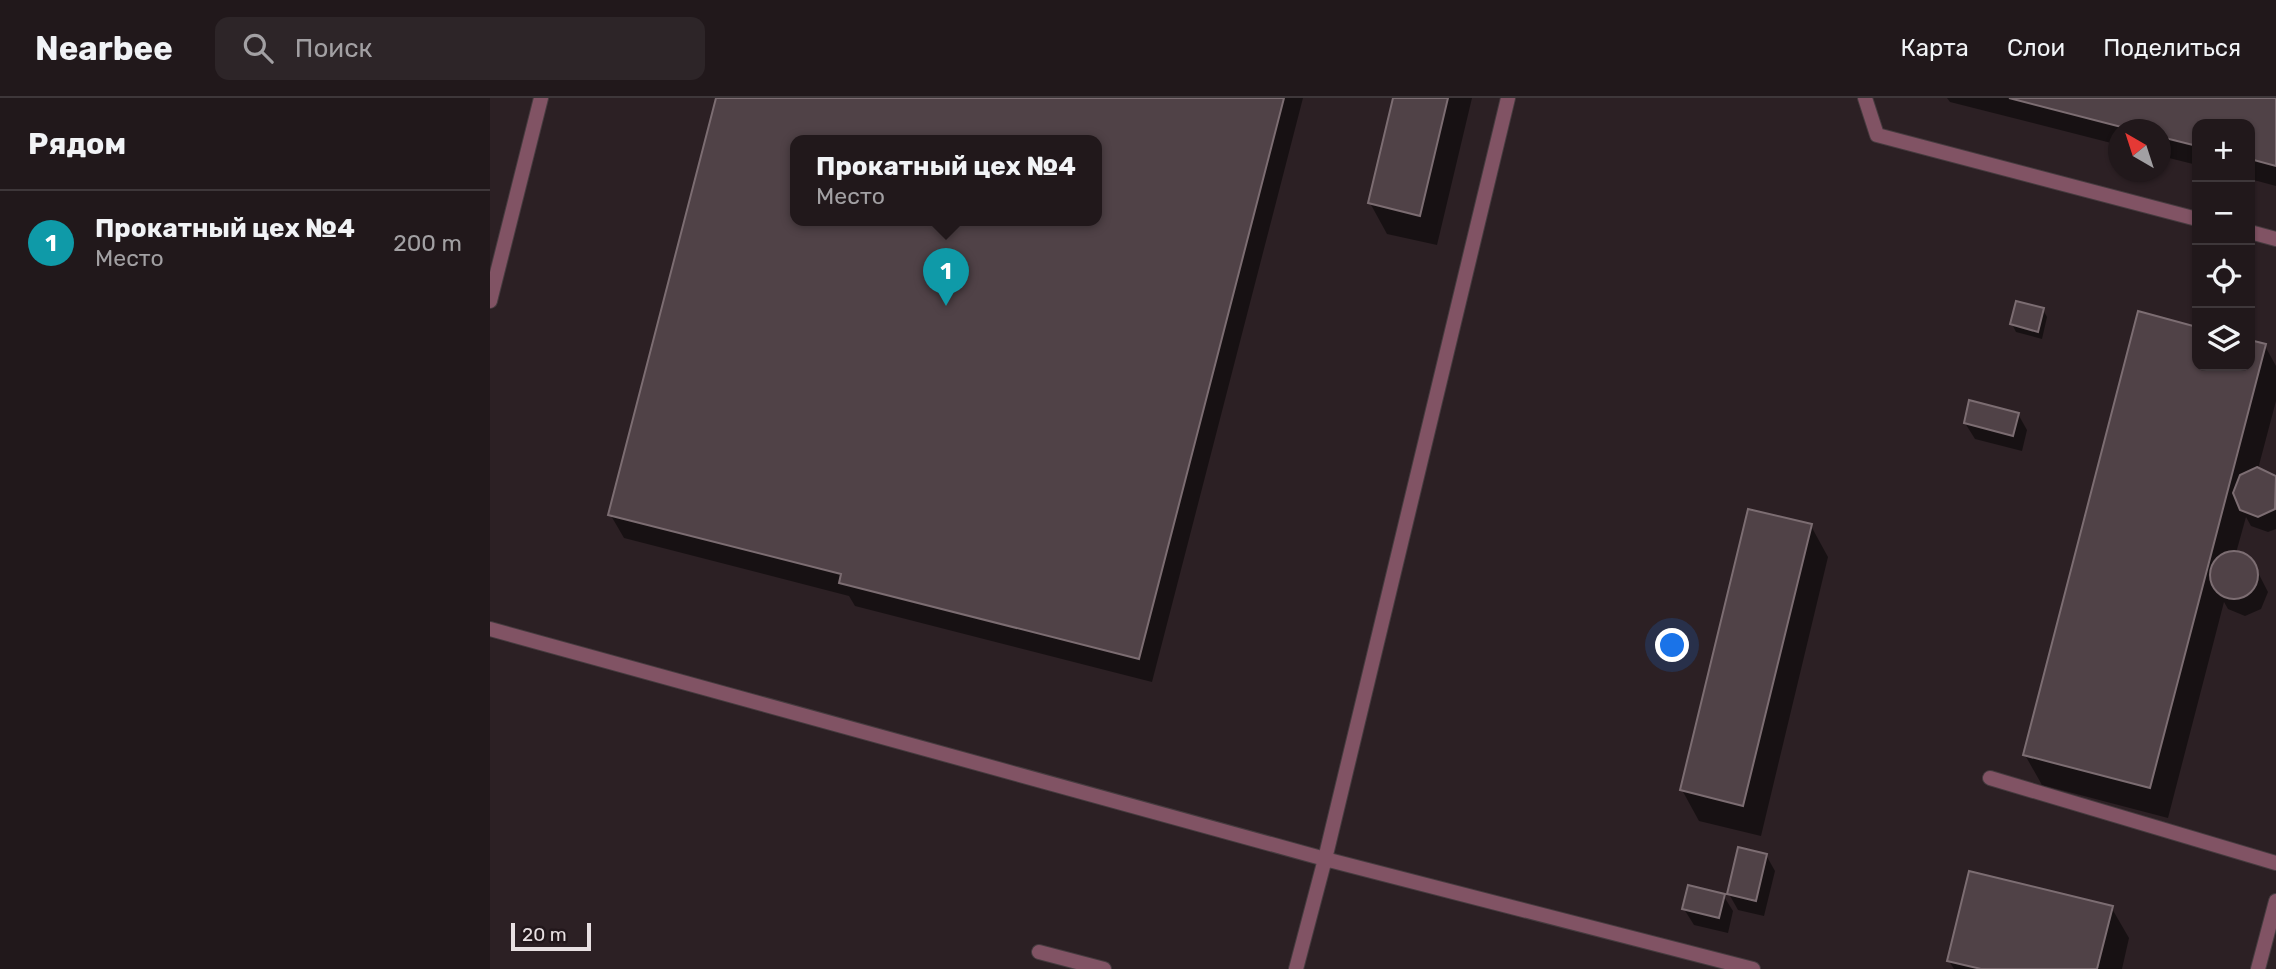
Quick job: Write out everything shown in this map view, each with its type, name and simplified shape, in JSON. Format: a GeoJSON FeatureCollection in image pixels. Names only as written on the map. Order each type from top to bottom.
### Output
{"type":"FeatureCollection","features":[{"type":"Feature","properties":{"kind":"lane"},"geometry":{"type":"LineString","coordinates":[[490,301],[541,98]]}},
{"type":"Feature","properties":{"kind":"lane"},"geometry":{"type":"LineString","coordinates":[[1296,969],[1325,859],[1508,98]]}},
{"type":"Feature","properties":{"kind":"lane"},"geometry":{"type":"LineString","coordinates":[[1865,98],[1877,135],[2192,218]]}},
{"type":"Feature","properties":{"kind":"lane"},"geometry":{"type":"LineString","coordinates":[[2255,233],[2276,239]]}},
{"type":"Feature","properties":{"kind":"lane"},"geometry":{"type":"LineString","coordinates":[[490,629],[1325,859],[1753,969]]}},
{"type":"Feature","properties":{"kind":"lane"},"geometry":{"type":"LineString","coordinates":[[1990,778],[2276,863]]}},
{"type":"Feature","properties":{"kind":"lane"},"geometry":{"type":"LineString","coordinates":[[2258,969],[2276,901]]}},
{"type":"Feature","properties":{"kind":"lane"},"geometry":{"type":"LineString","coordinates":[[1039,952],[1104,969]]}},
{"type":"Feature","properties":{"kind":"building"},"geometry":{"type":"Polygon","coordinates":[[[716,98],[1284,98],[1139,659],[839,583],[841,574],[608,515],[716,98]]]}},
{"type":"Feature","properties":{"kind":"building"},"geometry":{"type":"Polygon","coordinates":[[[1393,98],[1448,98],[1420,216],[1368,203],[1393,98]]]}},
{"type":"Feature","properties":{"kind":"building"},"geometry":{"type":"Polygon","coordinates":[[[2009,98],[2276,98],[2276,166],[2255,160],[2255,119],[2192,119],[2192,145],[2171,140],[2171,119],[2108,119],[2108,124],[2009,98]]]}},
{"type":"Feature","properties":{"kind":"building"},"geometry":{"type":"Polygon","coordinates":[[[2016,301],[2044,308],[2038,332],[2010,324],[2016,301]]]}},
{"type":"Feature","properties":{"kind":"building"},"geometry":{"type":"Polygon","coordinates":[[[2138,311],[2192,326],[2192,371],[2255,371],[2255,341],[2266,344],[2150,788],[2023,755],[2138,311]]]}},
{"type":"Feature","properties":{"kind":"building"},"geometry":{"type":"Polygon","coordinates":[[[1969,400],[2019,413],[2013,436],[1964,423],[1969,400]]]}},
{"type":"Feature","properties":{"kind":"building"},"geometry":{"type":"Polygon","coordinates":[[[2257,467],[2276,476],[2275,509],[2258,517],[2240,510],[2233,493],[2240,475],[2257,467]]]}},
{"type":"Feature","properties":{"kind":"building"},"geometry":{"type":"Polygon","coordinates":[[[1748,509],[1812,524],[1743,806],[1680,790],[1748,509]]]}},
{"type":"Feature","properties":{"kind":"building"},"geometry":{"type":"Polygon","coordinates":[[[2234,551],[2251,558],[2258,575],[2251,592],[2234,599],[2217,592],[2210,575],[2217,558],[2234,551]]]}},
{"type":"Feature","properties":{"kind":"building"},"geometry":{"type":"Polygon","coordinates":[[[1738,847],[1767,854],[1756,901],[1727,894],[1738,847]]]}},
{"type":"Feature","properties":{"kind":"building"},"geometry":{"type":"Polygon","coordinates":[[[1969,871],[2113,906],[2097,969],[1981,969],[1947,961],[1969,871]]]}},
{"type":"Feature","properties":{"kind":"building"},"geometry":{"type":"Polygon","coordinates":[[[1688,885],[1725,894],[1719,918],[1682,909],[1688,885]]]}},
{"type":"Feature","properties":{"kind":"place","name":"Прокатный цех №4"},"geometry":{"type":"Point","coordinates":[946,306]}}]}
